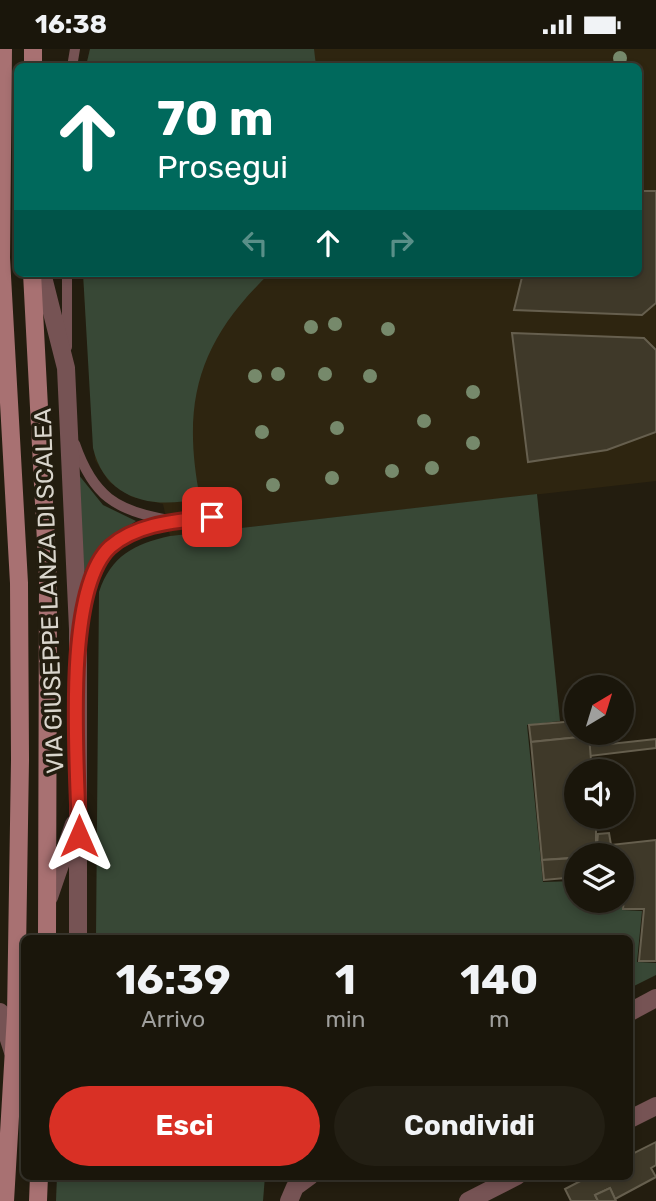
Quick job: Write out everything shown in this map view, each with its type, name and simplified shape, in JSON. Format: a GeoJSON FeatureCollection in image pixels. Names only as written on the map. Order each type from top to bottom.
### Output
{"type":"FeatureCollection","features":[{"type":"Feature","properties":{"kind":"street","name":"VIA GIUSEPPE LANZA DI SCALEA"},"geometry":{"type":"LineString","coordinates":[[3,49],[1,258],[15,509],[19,650],[14,1056],[5,1201]]}},
{"type":"Feature","properties":{"kind":"street","name":"VIA GIUSEPPE LANZA DI SCALEA"},"geometry":{"type":"LineString","coordinates":[[32,277],[48,593],[47,935]]}},
{"type":"Feature","properties":{"kind":"street","name":"VIA GIUSEPPE LANZA DI SCALEA"},"geometry":{"type":"LineString","coordinates":[[43,277],[66,368],[78,629],[78,935]]}},
{"type":"Feature","properties":{"kind":"street"},"geometry":{"type":"LineString","coordinates":[[48,900],[79,810]]}},
{"type":"Feature","properties":{"kind":"street"},"geometry":{"type":"LineString","coordinates":[[633,1010],[656,998]]}},
{"type":"Feature","properties":{"kind":"street"},"geometry":{"type":"LineString","coordinates":[[0,1012],[14,1056]]}},
{"type":"Feature","properties":{"kind":"street"},"geometry":{"type":"LineString","coordinates":[[633,1118],[656,1106]]}},
{"type":"Feature","properties":{"kind":"street"},"geometry":{"type":"LineString","coordinates":[[38,1201],[39,1180]]}},
{"type":"Feature","properties":{"kind":"street"},"geometry":{"type":"LineString","coordinates":[[289,1201],[295,1187],[305,1180]]}},
{"type":"Feature","properties":{"kind":"street"},"geometry":{"type":"LineString","coordinates":[[468,1201],[509,1180]]}},
{"type":"Feature","properties":{"kind":"lane","name":"VIA GIUSEPPE LANZA DI SCALEA"},"geometry":{"type":"LineString","coordinates":[[66,368],[67,277]]}},
{"type":"Feature","properties":{"kind":"lane"},"geometry":{"type":"LineString","coordinates":[[69,426],[87,475],[110,500],[141,515],[176,521]]}},
{"type":"Feature","properties":{"kind":"lane"},"geometry":{"type":"LineString","coordinates":[[78,629],[89,578],[111,547],[145,528],[212,517]]}},
{"type":"Feature","properties":{"kind":"shaded area"},"geometry":{"type":"Polygon","coordinates":[[[90,49],[656,49],[656,481],[170,536],[163,504],[132,497],[109,482],[95,460],[83,277],[642,277],[642,63],[87,63],[90,49]]]}},
{"type":"Feature","properties":{"kind":"green space"},"geometry":{"type":"Polygon","coordinates":[[[90,49],[314,49],[316,63],[87,63],[90,49]]]}},
{"type":"Feature","properties":{"kind":"green space"},"geometry":{"type":"Polygon","coordinates":[[[83,277],[266,277],[226,323],[201,375],[195,402],[193,431],[200,498],[166,503],[134,497],[120,490],[108,479],[99,466],[93,448],[83,277]]]}},
{"type":"Feature","properties":{"kind":"green space"},"geometry":{"type":"Polygon","coordinates":[[[78,474],[103,505],[136,521],[100,546],[83,574],[78,474]]]}},
{"type":"Feature","properties":{"kind":"green space"},"geometry":{"type":"Polygon","coordinates":[[[537,494],[560,721],[527,725],[543,882],[564,881],[564,913],[642,911],[637,962],[656,963],[656,975],[633,986],[633,935],[96,935],[99,592],[117,561],[125,553],[145,543],[170,536],[537,494]]]}},
{"type":"Feature","properties":{"kind":"green space"},"geometry":{"type":"Polygon","coordinates":[[[57,1180],[265,1180],[263,1201],[56,1201],[57,1180]]]}},
{"type":"Feature","properties":{"kind":"building"},"geometry":{"type":"Polygon","coordinates":[[[642,191],[656,191],[656,303],[642,315],[514,310],[522,277],[642,277],[642,191]]]}},
{"type":"Feature","properties":{"kind":"building"},"geometry":{"type":"Polygon","coordinates":[[[512,333],[644,338],[656,350],[656,432],[607,450],[528,462],[512,333]]]}},
{"type":"Feature","properties":{"kind":"building"},"geometry":{"type":"Polygon","coordinates":[[[564,722],[564,739],[531,742],[529,725],[564,722]]]}},
{"type":"Feature","properties":{"kind":"building"},"geometry":{"type":"Polygon","coordinates":[[[564,739],[564,745],[590,745],[591,759],[564,759],[564,829],[596,829],[596,843],[564,843],[564,858],[542,860],[531,742],[564,739]]]}},
{"type":"Feature","properties":{"kind":"building"},"geometry":{"type":"Polygon","coordinates":[[[656,739],[656,748],[590,756],[590,745],[634,745],[634,741],[656,739]]]}},
{"type":"Feature","properties":{"kind":"building"},"geometry":{"type":"Polygon","coordinates":[[[609,833],[611,843],[597,843],[598,834],[609,833]]]}},
{"type":"Feature","properties":{"kind":"building"},"geometry":{"type":"Polygon","coordinates":[[[656,840],[656,961],[639,961],[644,909],[634,909],[634,843],[629,843],[656,840]]]}},
{"type":"Feature","properties":{"kind":"building"},"geometry":{"type":"Polygon","coordinates":[[[564,859],[564,878],[544,880],[542,860],[564,859]]]}},
{"type":"Feature","properties":{"kind":"building"},"geometry":{"type":"Polygon","coordinates":[[[656,1142],[656,1165],[651,1168],[656,1177],[615,1199],[610,1188],[595,1195],[598,1201],[571,1201],[565,1189],[582,1180],[633,1180],[633,1154],[656,1142]]]}},
{"type":"Feature","properties":{"kind":"building"},"geometry":{"type":"Polygon","coordinates":[[[610,1188],[616,1201],[598,1201],[595,1195],[610,1188]]]}},
{"type":"Feature","properties":{"kind":"route"},"geometry":{"type":"LineString","coordinates":[[79,836],[78,629],[89,578],[111,547],[127,536],[145,528],[176,521],[212,517]]}}]}
